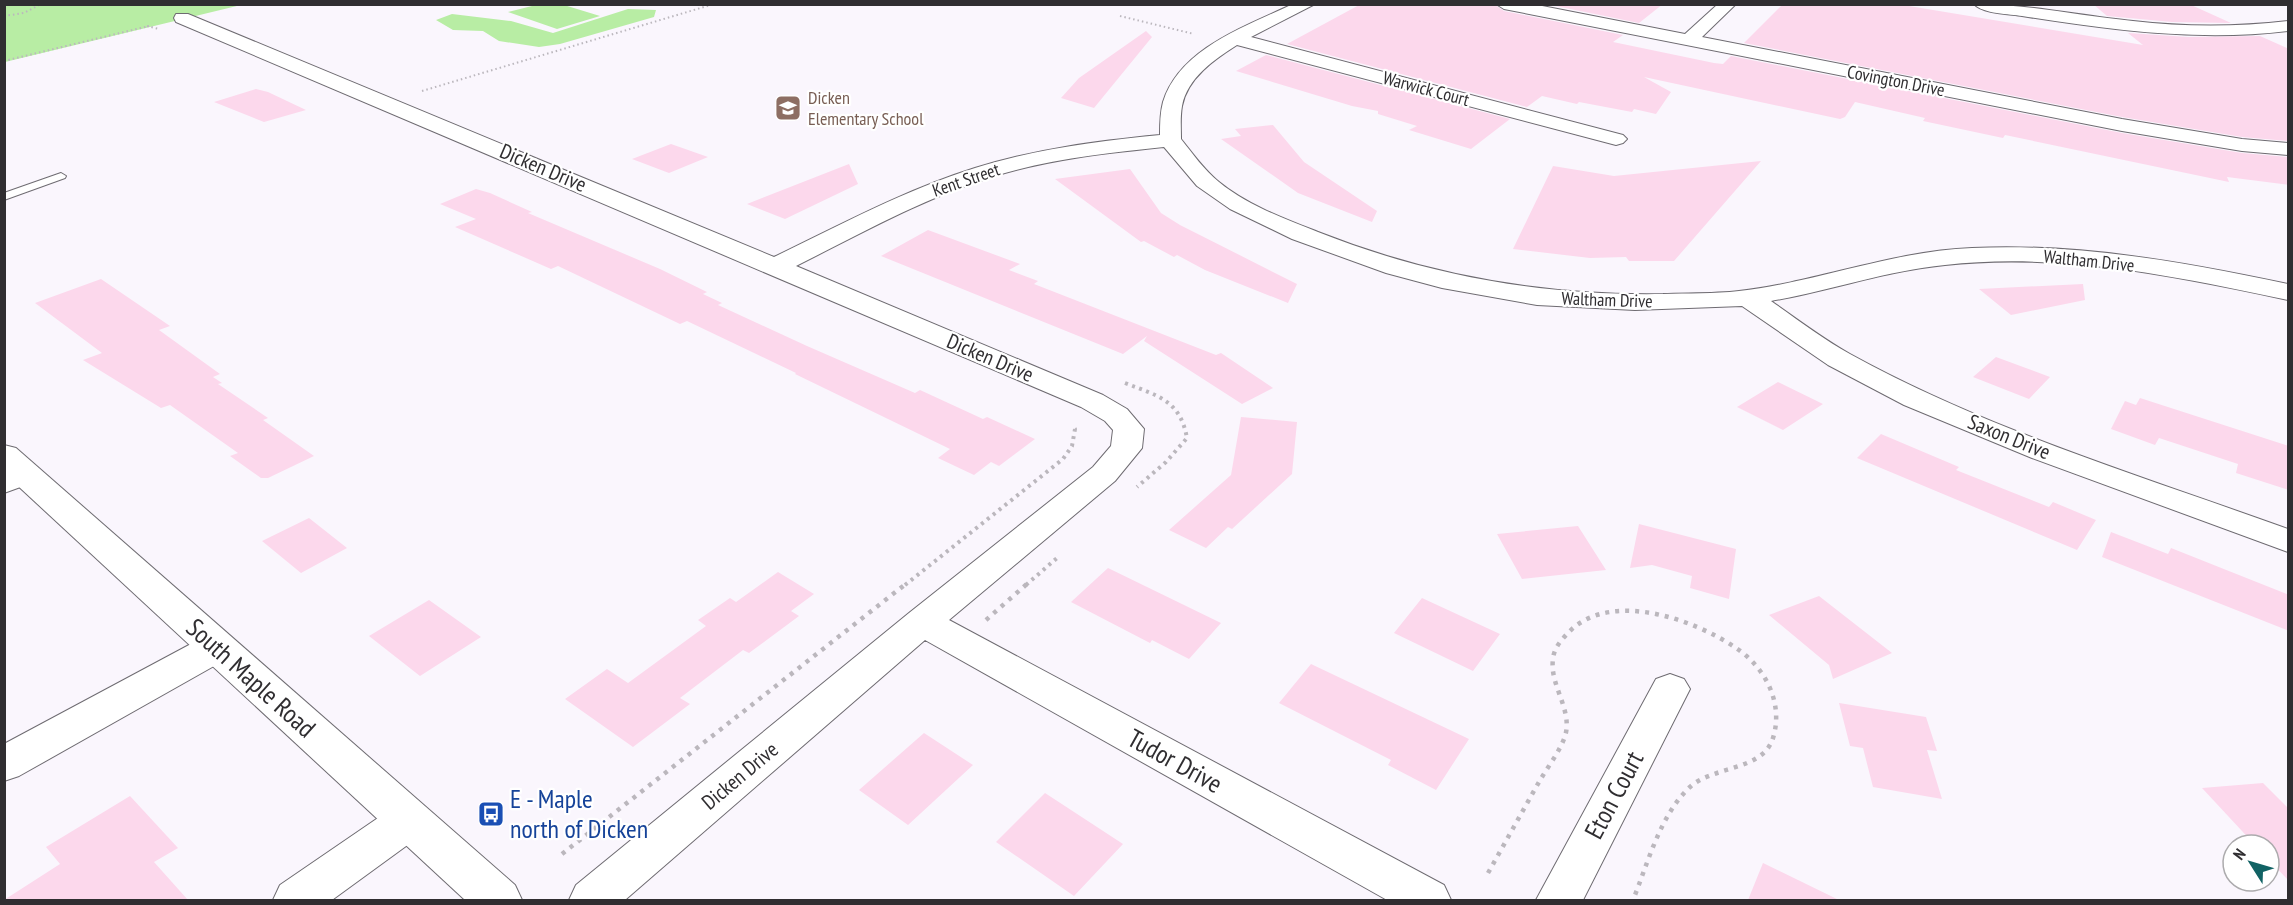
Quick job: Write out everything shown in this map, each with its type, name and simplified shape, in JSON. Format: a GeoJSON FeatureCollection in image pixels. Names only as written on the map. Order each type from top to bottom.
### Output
{"type":"FeatureCollection","features":[{"type":"Feature","properties":{"kind":"street"},"geometry":{"type":"LineString","coordinates":[[1170,140],[1173,101],[1187,75],[1233,41],[1307,4]]}},
{"type":"Feature","properties":{"kind":"street","name":"Covington Drive"},"geometry":{"type":"LineString","coordinates":[[1504,4],[2157,132],[2242,145],[2289,149]]}},
{"type":"Feature","properties":{"kind":"street"},"geometry":{"type":"LineString","coordinates":[[1689,40],[1728,4]]}},
{"type":"Feature","properties":{"kind":"street"},"geometry":{"type":"LineString","coordinates":[[1982,4],[2135,26],[2192,29],[2253,29],[2289,26]]}},
{"type":"Feature","properties":{"kind":"street","name":"Dicken Drive"},"geometry":{"type":"LineString","coordinates":[[175,24],[775,266],[1092,401],[1116,415],[1129,429],[1126,448],[1104,474],[922,622],[592,900]]}},
{"type":"Feature","properties":{"kind":"street","name":"Warwick Court"},"geometry":{"type":"LineString","coordinates":[[1233,41],[1616,139]]}},
{"type":"Feature","properties":{"kind":"street","name":"Kent Street"},"geometry":{"type":"LineString","coordinates":[[775,266],[911,200],[984,172],[1046,156],[1101,147],[1170,140]]}},
{"type":"Feature","properties":{"kind":"street","name":"Waltham Drive"},"geometry":{"type":"LineString","coordinates":[[1170,140],[1215,190],[1261,216],[1350,256],[1393,270],[1458,286],[1538,298],[1638,303],[1748,298],[1830,281],[1891,265],[1972,255],[2055,256],[2193,273],[2289,292]]}},
{"type":"Feature","properties":{"kind":"street","name":"Saxon Drive"},"geometry":{"type":"LineString","coordinates":[[1748,298],[1838,359],[1915,399],[2043,451],[2289,541]]}},
{"type":"Feature","properties":{"kind":"street","name":"South Maple Road"},"geometry":{"type":"LineString","coordinates":[[12,470],[217,647],[498,900]]}},
{"type":"Feature","properties":{"kind":"street","name":"Tudor Drive"},"geometry":{"type":"LineString","coordinates":[[922,622],[1428,900]]}},
{"type":"Feature","properties":{"kind":"street"},"geometry":{"type":"LineString","coordinates":[[4,764],[217,647]]}},
{"type":"Feature","properties":{"kind":"street","name":"Eton Court"},"geometry":{"type":"LineString","coordinates":[[1559,900],[1670,689]]}},
{"type":"Feature","properties":{"kind":"street"},"geometry":{"type":"LineString","coordinates":[[296,900],[409,820]]}},
{"type":"Feature","properties":{"kind":"lane"},"geometry":{"type":"LineString","coordinates":[[4,197],[61,176]]}},
{"type":"Feature","properties":{"kind":"path"},"geometry":{"type":"LineString","coordinates":[[4,16],[24,13],[41,4]]}},
{"type":"Feature","properties":{"kind":"path"},"geometry":{"type":"LineString","coordinates":[[412,94],[714,4]]}},
{"type":"Feature","properties":{"kind":"path"},"geometry":{"type":"LineString","coordinates":[[1120,16],[1233,41]]}},
{"type":"Feature","properties":{"kind":"path"},"geometry":{"type":"LineString","coordinates":[[4,61],[147,26],[175,24]]}},
{"type":"Feature","properties":{"kind":"path"},"geometry":{"type":"LineString","coordinates":[[147,26],[175,24]]}},
{"type":"Feature","properties":{"kind":"path"},"geometry":{"type":"LineString","coordinates":[[562,854],[1037,481],[1071,451],[1076,440],[1076,429],[1070,424]]}},
{"type":"Feature","properties":{"kind":"green space"},"geometry":{"type":"Polygon","coordinates":[[[5,4],[241,5],[5,62],[5,4]]]}},
{"type":"Feature","properties":{"kind":"green space"},"geometry":{"type":"Polygon","coordinates":[[[536,5],[564,5],[600,16],[557,29],[508,12],[536,5]]]}},
{"type":"Feature","properties":{"kind":"green space"},"geometry":{"type":"Polygon","coordinates":[[[628,9],[656,10],[654,17],[560,44],[539,47],[499,41],[483,31],[453,30],[436,20],[452,14],[511,21],[553,33],[628,9]]]}},
{"type":"Feature","properties":{"kind":"building"},"geometry":{"type":"Polygon","coordinates":[[[1361,4],[1494,4],[1504,11],[1623,35],[1613,42],[1714,63],[1723,64],[1731,56],[2122,133],[2242,153],[2289,157],[2289,185],[2227,177],[2229,182],[2005,135],[2003,138],[1923,121],[1925,118],[1855,102],[1845,117],[1840,119],[1644,77],[1671,92],[1656,114],[1579,102],[1577,104],[1542,96],[1527,107],[1287,44],[1361,4]]]}},
{"type":"Feature","properties":{"kind":"building"},"geometry":{"type":"Polygon","coordinates":[[[1546,4],[1663,4],[1639,23],[1546,4]]]}},
{"type":"Feature","properties":{"kind":"building"},"geometry":{"type":"Polygon","coordinates":[[[1783,4],[1897,4],[2143,45],[2128,33],[2188,37],[2260,36],[2289,49],[2289,141],[2242,137],[2122,117],[1744,43],[1783,4]]]}},
{"type":"Feature","properties":{"kind":"building"},"geometry":{"type":"Polygon","coordinates":[[[2093,4],[2189,4],[2231,23],[2172,22],[2107,16],[2093,4]]]}},
{"type":"Feature","properties":{"kind":"building"},"geometry":{"type":"Polygon","coordinates":[[[1146,31],[1152,37],[1094,108],[1061,98],[1079,78],[1146,31]]]}},
{"type":"Feature","properties":{"kind":"building"},"geometry":{"type":"Polygon","coordinates":[[[1266,55],[1510,119],[1471,149],[1409,130],[1417,126],[1378,114],[1378,111],[1352,106],[1236,71],[1266,55]]]}},
{"type":"Feature","properties":{"kind":"building"},"geometry":{"type":"Polygon","coordinates":[[[256,89],[268,92],[306,110],[264,122],[214,102],[256,89]]]}},
{"type":"Feature","properties":{"kind":"building"},"geometry":{"type":"Polygon","coordinates":[[[1273,125],[1304,162],[1377,211],[1372,222],[1298,193],[1221,139],[1241,136],[1235,129],[1273,125]]]}},
{"type":"Feature","properties":{"kind":"building"},"geometry":{"type":"Polygon","coordinates":[[[671,144],[708,157],[669,173],[632,159],[671,144]]]}},
{"type":"Feature","properties":{"kind":"building"},"geometry":{"type":"Polygon","coordinates":[[[1761,161],[1674,261],[1629,261],[1626,257],[1590,258],[1513,249],[1553,166],[1614,176],[1761,161]]]}},
{"type":"Feature","properties":{"kind":"building"},"geometry":{"type":"Polygon","coordinates":[[[849,164],[858,184],[785,219],[747,204],[849,164]]]}},
{"type":"Feature","properties":{"kind":"building"},"geometry":{"type":"Polygon","coordinates":[[[1130,169],[1161,213],[1180,225],[1297,284],[1288,303],[1205,270],[1177,255],[1174,257],[1144,241],[1141,242],[1055,179],[1130,169]]]}},
{"type":"Feature","properties":{"kind":"building"},"geometry":{"type":"Polygon","coordinates":[[[476,189],[490,193],[532,212],[528,213],[660,269],[707,292],[703,294],[722,303],[718,305],[807,346],[915,393],[920,390],[983,419],[987,417],[1035,439],[999,466],[991,462],[974,475],[938,458],[950,449],[796,373],[687,321],[680,324],[558,266],[551,269],[455,227],[476,219],[440,204],[476,189]]]}},
{"type":"Feature","properties":{"kind":"building"},"geometry":{"type":"Polygon","coordinates":[[[928,230],[1020,264],[1009,270],[1038,281],[1034,284],[1216,355],[1221,353],[1273,388],[1242,404],[1144,341],[1147,336],[1123,354],[881,256],[928,230]]]}},
{"type":"Feature","properties":{"kind":"building"},"geometry":{"type":"Polygon","coordinates":[[[101,279],[170,326],[159,330],[220,374],[213,377],[222,383],[218,384],[268,418],[263,420],[314,456],[268,478],[261,478],[230,456],[238,453],[170,405],[161,408],[83,360],[102,353],[35,303],[101,279]]]}},
{"type":"Feature","properties":{"kind":"building"},"geometry":{"type":"Polygon","coordinates":[[[2083,284],[2085,300],[2011,315],[1979,289],[2083,284]]]}},
{"type":"Feature","properties":{"kind":"building"},"geometry":{"type":"Polygon","coordinates":[[[1996,357],[2050,377],[2029,399],[1973,377],[1996,357]]]}},
{"type":"Feature","properties":{"kind":"building"},"geometry":{"type":"Polygon","coordinates":[[[1778,382],[1823,404],[1783,430],[1737,407],[1778,382]]]}},
{"type":"Feature","properties":{"kind":"building"},"geometry":{"type":"Polygon","coordinates":[[[2140,398],[2289,446],[2289,490],[2236,473],[2238,464],[2159,438],[2155,445],[2111,429],[2125,401],[2136,405],[2140,398]]]}},
{"type":"Feature","properties":{"kind":"building"},"geometry":{"type":"Polygon","coordinates":[[[1241,417],[1297,422],[1292,474],[1232,529],[1228,527],[1206,548],[1169,530],[1231,475],[1241,417]]]}},
{"type":"Feature","properties":{"kind":"building"},"geometry":{"type":"Polygon","coordinates":[[[1881,434],[1959,467],[1956,470],[2049,507],[2053,502],[2096,520],[2077,550],[1857,458],[1881,434]]]}},
{"type":"Feature","properties":{"kind":"building"},"geometry":{"type":"Polygon","coordinates":[[[309,518],[347,548],[301,573],[262,541],[309,518]]]}},
{"type":"Feature","properties":{"kind":"building"},"geometry":{"type":"Polygon","coordinates":[[[1639,524],[1736,549],[1729,599],[1690,588],[1692,576],[1652,565],[1630,568],[1639,524]]]}},
{"type":"Feature","properties":{"kind":"building"},"geometry":{"type":"Polygon","coordinates":[[[1578,526],[1606,570],[1522,579],[1497,534],[1578,526]]]}},
{"type":"Feature","properties":{"kind":"building"},"geometry":{"type":"Polygon","coordinates":[[[2111,532],[2168,554],[2171,548],[2289,595],[2289,631],[2102,557],[2111,532]]]}},
{"type":"Feature","properties":{"kind":"building"},"geometry":{"type":"Polygon","coordinates":[[[1108,568],[1221,623],[1189,659],[1152,640],[1150,643],[1071,602],[1108,568]]]}},
{"type":"Feature","properties":{"kind":"building"},"geometry":{"type":"Polygon","coordinates":[[[778,572],[814,594],[791,611],[799,616],[749,653],[743,650],[680,698],[690,704],[633,747],[565,699],[607,669],[628,683],[706,626],[698,620],[730,598],[736,602],[778,572]]]}},
{"type":"Feature","properties":{"kind":"building"},"geometry":{"type":"Polygon","coordinates":[[[1819,596],[1892,653],[1833,679],[1829,665],[1769,615],[1819,596]]]}},
{"type":"Feature","properties":{"kind":"building"},"geometry":{"type":"Polygon","coordinates":[[[1422,598],[1500,634],[1473,671],[1394,633],[1422,598]]]}},
{"type":"Feature","properties":{"kind":"building"},"geometry":{"type":"Polygon","coordinates":[[[429,600],[481,637],[420,676],[369,636],[429,600]]]}},
{"type":"Feature","properties":{"kind":"building"},"geometry":{"type":"Polygon","coordinates":[[[1311,664],[1469,739],[1436,790],[1388,765],[1391,760],[1279,703],[1311,664]]]}},
{"type":"Feature","properties":{"kind":"building"},"geometry":{"type":"Polygon","coordinates":[[[1839,703],[1926,717],[1937,751],[1927,750],[1942,799],[1873,787],[1863,748],[1850,746],[1839,703]]]}},
{"type":"Feature","properties":{"kind":"building"},"geometry":{"type":"Polygon","coordinates":[[[924,733],[973,765],[908,825],[859,790],[924,733]]]}},
{"type":"Feature","properties":{"kind":"building"},"geometry":{"type":"Polygon","coordinates":[[[2263,783],[2289,809],[2289,881],[2281,873],[2281,833],[2244,833],[2202,788],[2263,783]]]}},
{"type":"Feature","properties":{"kind":"building"},"geometry":{"type":"Polygon","coordinates":[[[1045,793],[1123,844],[1074,896],[996,842],[1045,793]]]}},
{"type":"Feature","properties":{"kind":"building"},"geometry":{"type":"Polygon","coordinates":[[[130,796],[178,848],[154,862],[188,900],[4,900],[60,864],[46,847],[130,796]]]}},
{"type":"Feature","properties":{"kind":"building"},"geometry":{"type":"Polygon","coordinates":[[[1763,863],[1839,900],[1748,900],[1763,863]]]}},
{"type":"Feature","properties":{"kind":"place","name":"Dicken Elementary School"},"geometry":{"type":"Point","coordinates":[788,108]}},
{"type":"Feature","properties":{"kind":"place","name":"E - Maple north of Dicken"},"geometry":{"type":"Point","coordinates":[491,814]}}]}
